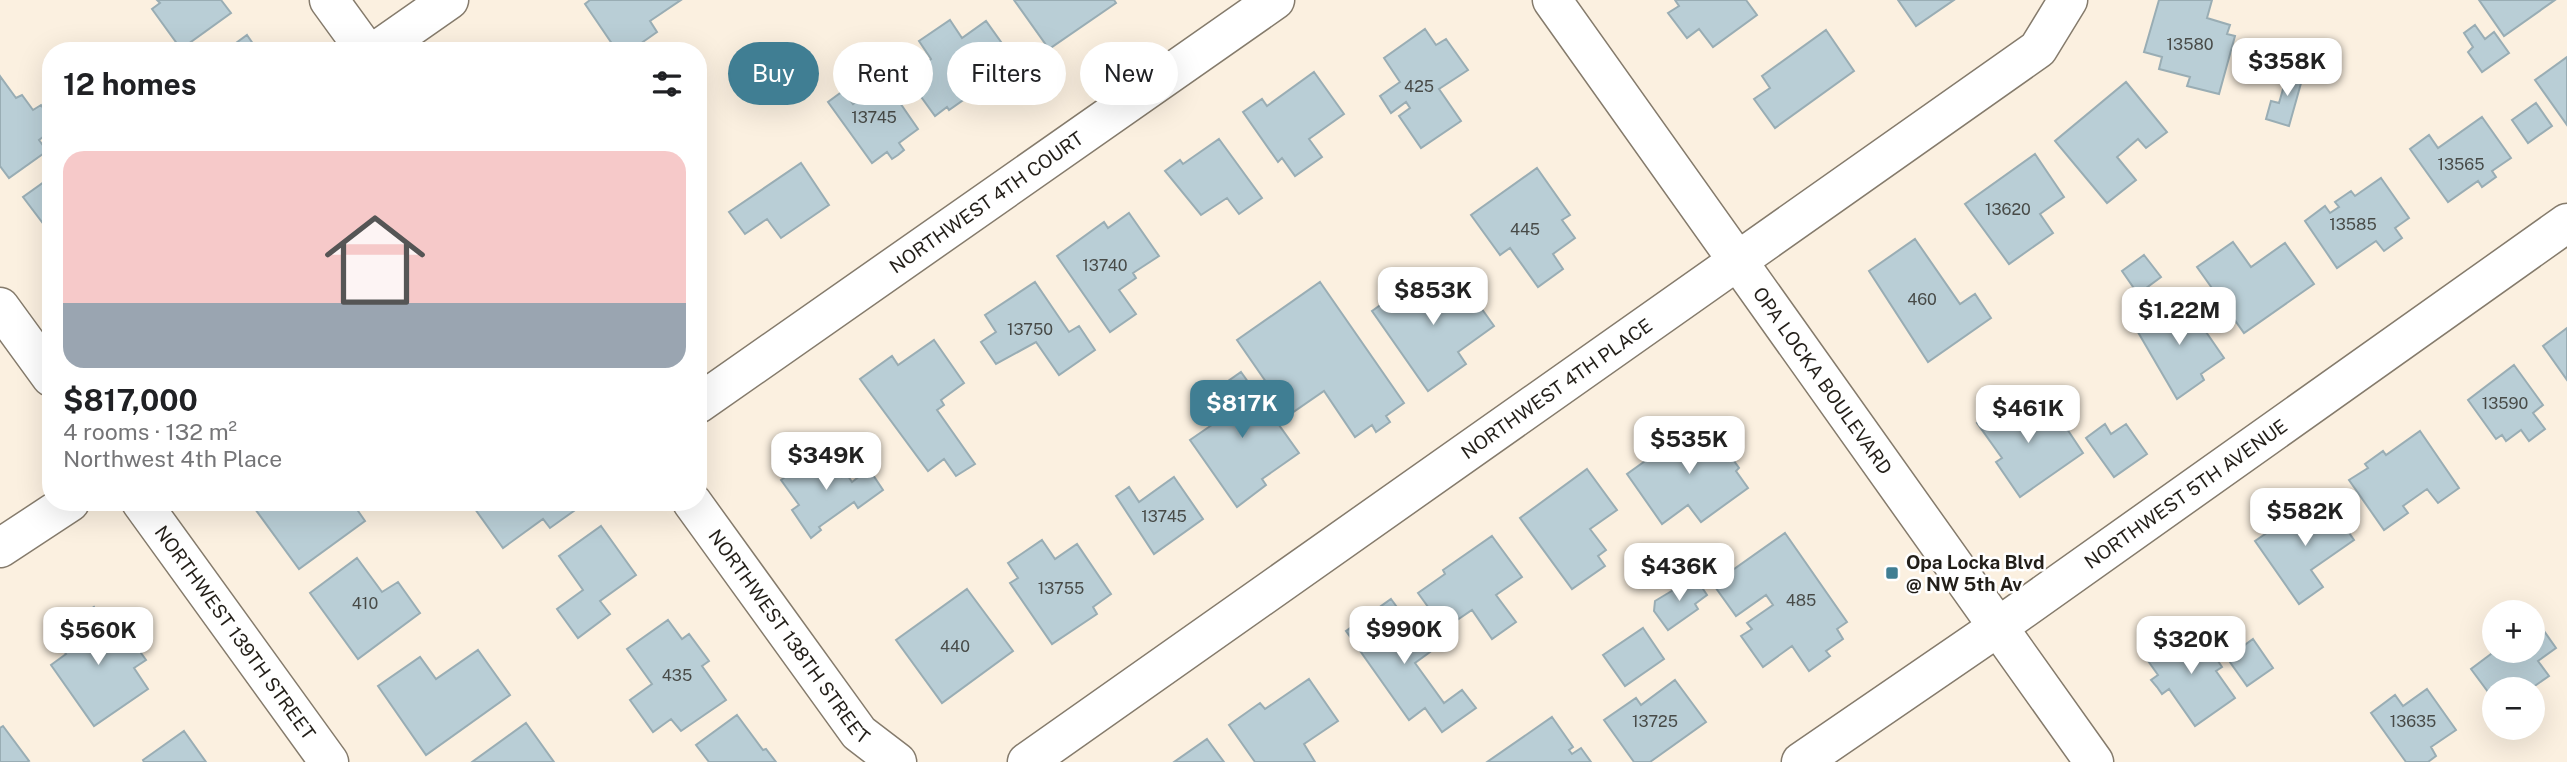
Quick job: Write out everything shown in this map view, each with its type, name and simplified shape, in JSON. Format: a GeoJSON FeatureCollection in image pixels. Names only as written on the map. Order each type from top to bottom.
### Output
{"type":"FeatureCollection","features":[{"type":"Feature","properties":{"kind":"street"},"geometry":{"type":"LineString","coordinates":[[330,0],[360,42]]}},
{"type":"Feature","properties":{"kind":"street"},"geometry":{"type":"LineString","coordinates":[[389,42],[449,0]]}},
{"type":"Feature","properties":{"kind":"street","name":"NORTHWEST 4TH COURT"},"geometry":{"type":"LineString","coordinates":[[707,398],[1275,0]]}},
{"type":"Feature","properties":{"kind":"street","name":"OPA LOCKA BOULEVARD"},"geometry":{"type":"LineString","coordinates":[[1552,0],[2094,762]]}},
{"type":"Feature","properties":{"kind":"street","name":"NORTHWEST 4TH PLACE"},"geometry":{"type":"LineString","coordinates":[[1027,762],[2038,49],[2067,0]]}},
{"type":"Feature","properties":{"kind":"street","name":"NORTHWEST 5TH AVENUE"},"geometry":{"type":"LineString","coordinates":[[1801,762],[1998,627],[2567,223]]}},
{"type":"Feature","properties":{"kind":"street"},"geometry":{"type":"LineString","coordinates":[[0,307],[42,365]]}},
{"type":"Feature","properties":{"kind":"street"},"geometry":{"type":"LineString","coordinates":[[0,548],[56,511]]}},
{"type":"Feature","properties":{"kind":"street","name":"NORTHWEST 139TH STREET"},"geometry":{"type":"LineString","coordinates":[[148,511],[329,762]]}},
{"type":"Feature","properties":{"kind":"street","name":"NORTHWEST 138TH STREET"},"geometry":{"type":"LineString","coordinates":[[699,511],[859,733],[897,762]]}},
{"type":"Feature","properties":{"kind":"building"},"geometry":{"type":"Polygon","coordinates":[[[157,0],[221,0],[231,13],[191,42],[176,42],[152,9],[160,3],[157,0]]]}},
{"type":"Feature","properties":{"kind":"building"},"geometry":{"type":"Polygon","coordinates":[[[590,0],[681,0],[650,21],[657,32],[643,42],[611,42],[585,4],[590,0]]]}},
{"type":"Feature","properties":{"kind":"building"},"geometry":{"type":"Polygon","coordinates":[[[1014,0],[1114,0],[1116,3],[1059,42],[1044,42],[1014,0]]]}},
{"type":"Feature","properties":{"kind":"building"},"geometry":{"type":"Polygon","coordinates":[[[1675,0],[1746,0],[1757,15],[1713,47],[1699,29],[1687,38],[1668,13],[1679,6],[1675,0]]]}},
{"type":"Feature","properties":{"kind":"building"},"geometry":{"type":"Polygon","coordinates":[[[1898,0],[1954,0],[1916,26],[1898,0]]]}},
{"type":"Feature","properties":{"kind":"building"},"geometry":{"type":"Polygon","coordinates":[[[2159,0],[2212,0],[2207,18],[2230,25],[2227,34],[2235,36],[2219,94],[2187,86],[2190,77],[2159,69],[2162,57],[2144,52],[2159,0]]]}},
{"type":"Feature","properties":{"kind":"building"},"geometry":{"type":"Polygon","coordinates":[[[2479,0],[2555,0],[2504,36],[2479,0]]]}},
{"type":"Feature","properties":{"kind":"building"},"geometry":{"type":"Polygon","coordinates":[[[950,20],[962,38],[986,21],[1001,42],[947,42],[947,105],[956,105],[949,110],[947,107],[935,116],[927,105],[933,105],[933,42],[919,41],[950,20]]]}},
{"type":"Feature","properties":{"kind":"building"},"geometry":{"type":"Polygon","coordinates":[[[2475,25],[2485,39],[2494,32],[2509,53],[2482,72],[2468,52],[2473,47],[2464,33],[2475,25]]]}},
{"type":"Feature","properties":{"kind":"building"},"geometry":{"type":"Polygon","coordinates":[[[1425,29],[1436,45],[1446,39],[1468,70],[1439,89],[1461,121],[1421,148],[1399,116],[1410,108],[1406,102],[1391,113],[1380,96],[1400,82],[1384,58],[1425,29]]]}},
{"type":"Feature","properties":{"kind":"building"},"geometry":{"type":"Polygon","coordinates":[[[1826,30],[1854,71],[1775,128],[1754,99],[1770,88],[1762,76],[1826,30]]]}},
{"type":"Feature","properties":{"kind":"building"},"geometry":{"type":"Polygon","coordinates":[[[247,35],[252,42],[237,42],[247,35]]]}},
{"type":"Feature","properties":{"kind":"building"},"geometry":{"type":"Polygon","coordinates":[[[2567,57],[2567,125],[2535,80],[2567,57]]]}},
{"type":"Feature","properties":{"kind":"building"},"geometry":{"type":"Polygon","coordinates":[[[2290,65],[2305,69],[2289,126],[2266,119],[2271,101],[2279,103],[2290,65]]]}},
{"type":"Feature","properties":{"kind":"building"},"geometry":{"type":"Polygon","coordinates":[[[1314,72],[1344,114],[1309,139],[1322,157],[1295,176],[1282,158],[1278,162],[1243,112],[1262,99],[1267,106],[1314,72]]]}},
{"type":"Feature","properties":{"kind":"building"},"geometry":{"type":"Polygon","coordinates":[[[0,76],[16,98],[22,95],[33,110],[42,106],[42,138],[39,140],[42,144],[42,155],[9,178],[0,166],[0,76]]]}},
{"type":"Feature","properties":{"kind":"building"},"geometry":{"type":"Polygon","coordinates":[[[2126,82],[2167,132],[2146,148],[2138,139],[2117,157],[2136,180],[2107,203],[2055,141],[2126,82]]]}},
{"type":"Feature","properties":{"kind":"building"},"geometry":{"type":"Polygon","coordinates":[[[833,98],[833,105],[901,105],[918,129],[899,143],[904,150],[898,155],[892,159],[887,152],[872,163],[828,102],[833,98]]]}},
{"type":"Feature","properties":{"kind":"building"},"geometry":{"type":"Polygon","coordinates":[[[2536,103],[2552,126],[2528,143],[2512,120],[2536,103]]]}},
{"type":"Feature","properties":{"kind":"building"},"geometry":{"type":"Polygon","coordinates":[[[2482,117],[2511,158],[2492,171],[2496,177],[2482,187],[2478,181],[2448,202],[2410,149],[2429,135],[2438,148],[2482,117]]]}},
{"type":"Feature","properties":{"kind":"building"},"geometry":{"type":"Polygon","coordinates":[[[1219,139],[1262,198],[1239,214],[1227,198],[1201,215],[1165,171],[1180,160],[1183,164],[1219,139]]]}},
{"type":"Feature","properties":{"kind":"building"},"geometry":{"type":"Polygon","coordinates":[[[2035,154],[2064,197],[2040,214],[2053,233],[2009,264],[1965,204],[2035,154]]]}},
{"type":"Feature","properties":{"kind":"building"},"geometry":{"type":"Polygon","coordinates":[[[801,163],[829,205],[781,238],[767,219],[745,234],[729,212],[801,163]]]}},
{"type":"Feature","properties":{"kind":"building"},"geometry":{"type":"Polygon","coordinates":[[[1537,168],[1570,215],[1562,220],[1575,238],[1553,254],[1563,269],[1538,287],[1510,248],[1500,255],[1471,215],[1537,168]]]}},
{"type":"Feature","properties":{"kind":"building"},"geometry":{"type":"Polygon","coordinates":[[[2381,178],[2409,218],[2395,228],[2402,238],[2384,251],[2376,241],[2337,268],[2305,221],[2325,206],[2330,213],[2339,207],[2335,202],[2351,191],[2355,196],[2381,178]]]}},
{"type":"Feature","properties":{"kind":"building"},"geometry":{"type":"Polygon","coordinates":[[[42,183],[42,222],[23,197],[42,183]]]}},
{"type":"Feature","properties":{"kind":"building"},"geometry":{"type":"Polygon","coordinates":[[[1129,213],[1159,256],[1133,273],[1136,278],[1119,290],[1136,314],[1110,332],[1057,256],[1104,222],[1108,228],[1129,213]]]}},
{"type":"Feature","properties":{"kind":"building"},"geometry":{"type":"Polygon","coordinates":[[[1915,239],[1960,304],[1975,294],[1991,318],[1928,362],[1869,271],[1915,239]]]}},
{"type":"Feature","properties":{"kind":"building"},"geometry":{"type":"Polygon","coordinates":[[[2233,242],[2251,267],[2285,243],[2314,284],[2244,333],[2197,267],[2233,242]]]}},
{"type":"Feature","properties":{"kind":"building"},"geometry":{"type":"Polygon","coordinates":[[[2144,255],[2161,277],[2138,294],[2122,271],[2144,255]]]}},
{"type":"Feature","properties":{"kind":"building"},"geometry":{"type":"Polygon","coordinates":[[[1427,272],[1444,297],[1464,284],[1494,326],[1458,352],[1466,364],[1428,391],[1372,311],[1427,272]]]}},
{"type":"Feature","properties":{"kind":"building"},"geometry":{"type":"Polygon","coordinates":[[[1035,282],[1069,332],[1079,326],[1095,350],[1059,375],[1036,342],[996,364],[981,342],[996,332],[985,315],[1035,282]]]}},
{"type":"Feature","properties":{"kind":"building"},"geometry":{"type":"Polygon","coordinates":[[[1320,282],[1404,403],[1386,416],[1390,422],[1376,432],[1372,425],[1355,437],[1324,391],[1289,415],[1237,340],[1320,282]]]}},
{"type":"Feature","properties":{"kind":"building"},"geometry":{"type":"Polygon","coordinates":[[[2177,298],[2191,318],[2195,316],[2224,358],[2201,374],[2204,380],[2177,399],[2135,327],[2177,298]]]}},
{"type":"Feature","properties":{"kind":"building"},"geometry":{"type":"Polygon","coordinates":[[[2567,328],[2567,380],[2543,346],[2567,328]]]}},
{"type":"Feature","properties":{"kind":"building"},"geometry":{"type":"Polygon","coordinates":[[[934,340],[964,383],[941,400],[944,405],[937,410],[975,464],[956,476],[944,459],[928,471],[860,379],[892,356],[898,365],[934,340]]]}},
{"type":"Feature","properties":{"kind":"building"},"geometry":{"type":"Polygon","coordinates":[[[2514,365],[2543,405],[2533,413],[2545,429],[2529,441],[2521,430],[2506,441],[2502,435],[2496,439],[2468,400],[2514,365]]]}},
{"type":"Feature","properties":{"kind":"building"},"geometry":{"type":"Polygon","coordinates":[[[1241,372],[1299,453],[1262,479],[1266,485],[1237,507],[1190,440],[1219,420],[1204,398],[1241,372]]]}},
{"type":"Feature","properties":{"kind":"building"},"geometry":{"type":"Polygon","coordinates":[[[2019,394],[2043,428],[2059,417],[2083,453],[2020,497],[1996,462],[2002,458],[1977,423],[2019,394]]]}},
{"type":"Feature","properties":{"kind":"building"},"geometry":{"type":"Polygon","coordinates":[[[1704,419],[1739,468],[1736,471],[1748,488],[1701,522],[1688,505],[1662,524],[1627,474],[1704,419]]]}},
{"type":"Feature","properties":{"kind":"building"},"geometry":{"type":"Polygon","coordinates":[[[2105,424],[2111,434],[2126,424],[2147,454],[2114,477],[2086,438],[2105,424]]]}},
{"type":"Feature","properties":{"kind":"building"},"geometry":{"type":"Polygon","coordinates":[[[2420,431],[2459,488],[2438,503],[2427,489],[2403,506],[2408,513],[2384,530],[2349,480],[2368,468],[2365,464],[2383,451],[2386,455],[2420,431]]]}},
{"type":"Feature","properties":{"kind":"building"},"geometry":{"type":"Polygon","coordinates":[[[823,450],[842,477],[846,473],[852,482],[869,469],[883,490],[858,508],[854,502],[819,527],[821,530],[811,538],[792,510],[799,505],[781,480],[823,450]]]}},
{"type":"Feature","properties":{"kind":"building"},"geometry":{"type":"Polygon","coordinates":[[[1587,469],[1617,510],[1590,529],[1606,550],[1598,556],[1605,566],[1572,589],[1520,518],[1587,469]]]}},
{"type":"Feature","properties":{"kind":"building"},"geometry":{"type":"Polygon","coordinates":[[[1174,477],[1203,519],[1154,554],[1116,496],[1129,487],[1139,502],[1174,477]]]}},
{"type":"Feature","properties":{"kind":"building"},"geometry":{"type":"Polygon","coordinates":[[[2325,498],[2354,540],[2311,570],[2323,587],[2299,604],[2255,541],[2277,526],[2279,529],[2325,498]]]}},
{"type":"Feature","properties":{"kind":"building"},"geometry":{"type":"Polygon","coordinates":[[[257,511],[358,511],[365,521],[299,569],[257,511]]]}},
{"type":"Feature","properties":{"kind":"building"},"geometry":{"type":"Polygon","coordinates":[[[476,511],[574,511],[550,528],[543,519],[503,548],[476,511]]]}},
{"type":"Feature","properties":{"kind":"building"},"geometry":{"type":"Polygon","coordinates":[[[601,526],[636,575],[600,601],[610,614],[578,638],[557,609],[583,590],[559,556],[601,526]]]}},
{"type":"Feature","properties":{"kind":"building"},"geometry":{"type":"Polygon","coordinates":[[[1785,533],[1847,622],[1837,629],[1843,639],[1826,651],[1830,656],[1809,671],[1792,646],[1763,667],[1741,636],[1752,629],[1747,623],[1773,605],[1766,595],[1736,616],[1713,584],[1785,533]]]}},
{"type":"Feature","properties":{"kind":"building"},"geometry":{"type":"Polygon","coordinates":[[[1492,536],[1522,577],[1496,595],[1516,622],[1492,639],[1472,610],[1444,629],[1418,593],[1445,574],[1443,570],[1492,536]]]}},
{"type":"Feature","properties":{"kind":"building"},"geometry":{"type":"Polygon","coordinates":[[[1042,540],[1055,559],[1077,544],[1111,594],[1093,607],[1097,614],[1052,644],[1010,583],[1018,578],[1008,563],[1042,540]]]}},
{"type":"Feature","properties":{"kind":"building"},"geometry":{"type":"Polygon","coordinates":[[[357,558],[382,592],[398,582],[420,613],[358,659],[310,593],[357,558]]]}},
{"type":"Feature","properties":{"kind":"building"},"geometry":{"type":"Polygon","coordinates":[[[1695,577],[1707,595],[1695,604],[1698,609],[1668,630],[1654,611],[1655,601],[1695,577]]]}},
{"type":"Feature","properties":{"kind":"building"},"geometry":{"type":"Polygon","coordinates":[[[967,589],[1013,651],[942,703],[896,640],[967,589]]]}},
{"type":"Feature","properties":{"kind":"building"},"geometry":{"type":"Polygon","coordinates":[[[1391,599],[1430,652],[1415,663],[1444,703],[1462,690],[1476,708],[1442,732],[1425,708],[1409,720],[1346,631],[1391,599]]]}},
{"type":"Feature","properties":{"kind":"building"},"geometry":{"type":"Polygon","coordinates":[[[94,607],[118,642],[128,635],[146,660],[134,668],[148,689],[94,726],[51,665],[66,654],[53,635],[94,607]]]}},
{"type":"Feature","properties":{"kind":"building"},"geometry":{"type":"Polygon","coordinates":[[[668,620],[682,639],[689,634],[709,661],[702,666],[726,700],[681,731],[671,719],[653,732],[630,700],[652,684],[627,649],[668,620]]]}},
{"type":"Feature","properties":{"kind":"building"},"geometry":{"type":"Polygon","coordinates":[[[1643,628],[1664,659],[1625,686],[1603,655],[1643,628]]]}},
{"type":"Feature","properties":{"kind":"building"},"geometry":{"type":"Polygon","coordinates":[[[2186,630],[2196,644],[2210,633],[2220,646],[2212,652],[2222,667],[2216,671],[2235,698],[2195,726],[2169,689],[2162,694],[2151,680],[2158,675],[2146,658],[2186,630]]]}},
{"type":"Feature","properties":{"kind":"building"},"geometry":{"type":"Polygon","coordinates":[[[2545,632],[2556,648],[2545,656],[2545,632]]]}},
{"type":"Feature","properties":{"kind":"building"},"geometry":{"type":"Polygon","coordinates":[[[2253,639],[2273,668],[2247,686],[2227,658],[2253,639]]]}},
{"type":"Feature","properties":{"kind":"building"},"geometry":{"type":"Polygon","coordinates":[[[478,650],[510,695],[426,755],[378,686],[420,657],[436,679],[478,650]]]}},
{"type":"Feature","properties":{"kind":"building"},"geometry":{"type":"Polygon","coordinates":[[[2482,661],[2482,663],[2539,663],[2549,676],[2545,679],[2482,677],[2482,684],[2471,669],[2482,661]]]}},
{"type":"Feature","properties":{"kind":"building"},"geometry":{"type":"Polygon","coordinates":[[[1309,679],[1338,721],[1304,744],[1315,762],[1255,762],[1229,725],[1260,703],[1265,709],[1309,679]]]}},
{"type":"Feature","properties":{"kind":"building"},"geometry":{"type":"Polygon","coordinates":[[[1675,680],[1706,722],[1650,762],[1634,762],[1604,720],[1636,698],[1641,705],[1675,680]]]}},
{"type":"Feature","properties":{"kind":"building"},"geometry":{"type":"Polygon","coordinates":[[[2427,689],[2456,730],[2431,747],[2436,756],[2428,762],[2406,762],[2371,713],[2395,695],[2403,706],[2427,689]]]}},
{"type":"Feature","properties":{"kind":"building"},"geometry":{"type":"Polygon","coordinates":[[[737,715],[763,750],[766,749],[776,762],[709,762],[696,745],[737,715]]]}},
{"type":"Feature","properties":{"kind":"building"},"geometry":{"type":"Polygon","coordinates":[[[1552,717],[1573,747],[1569,750],[1572,754],[1581,748],[1591,762],[1487,762],[1552,717]]]}},
{"type":"Feature","properties":{"kind":"building"},"geometry":{"type":"Polygon","coordinates":[[[526,723],[554,762],[472,762],[526,723]]]}},
{"type":"Feature","properties":{"kind":"building"},"geometry":{"type":"Polygon","coordinates":[[[3,726],[29,761],[0,762],[0,728],[3,726]]]}},
{"type":"Feature","properties":{"kind":"building"},"geometry":{"type":"Polygon","coordinates":[[[184,731],[206,762],[144,762],[143,760],[184,731]]]}},
{"type":"Feature","properties":{"kind":"building"},"geometry":{"type":"Polygon","coordinates":[[[1207,739],[1224,762],[1174,762],[1207,739]]]}},
{"type":"Feature","properties":{"kind":"place","name":"Opa Locka Blvd @ NW 5th Av"},"geometry":{"type":"Point","coordinates":[1892,573]}}]}
